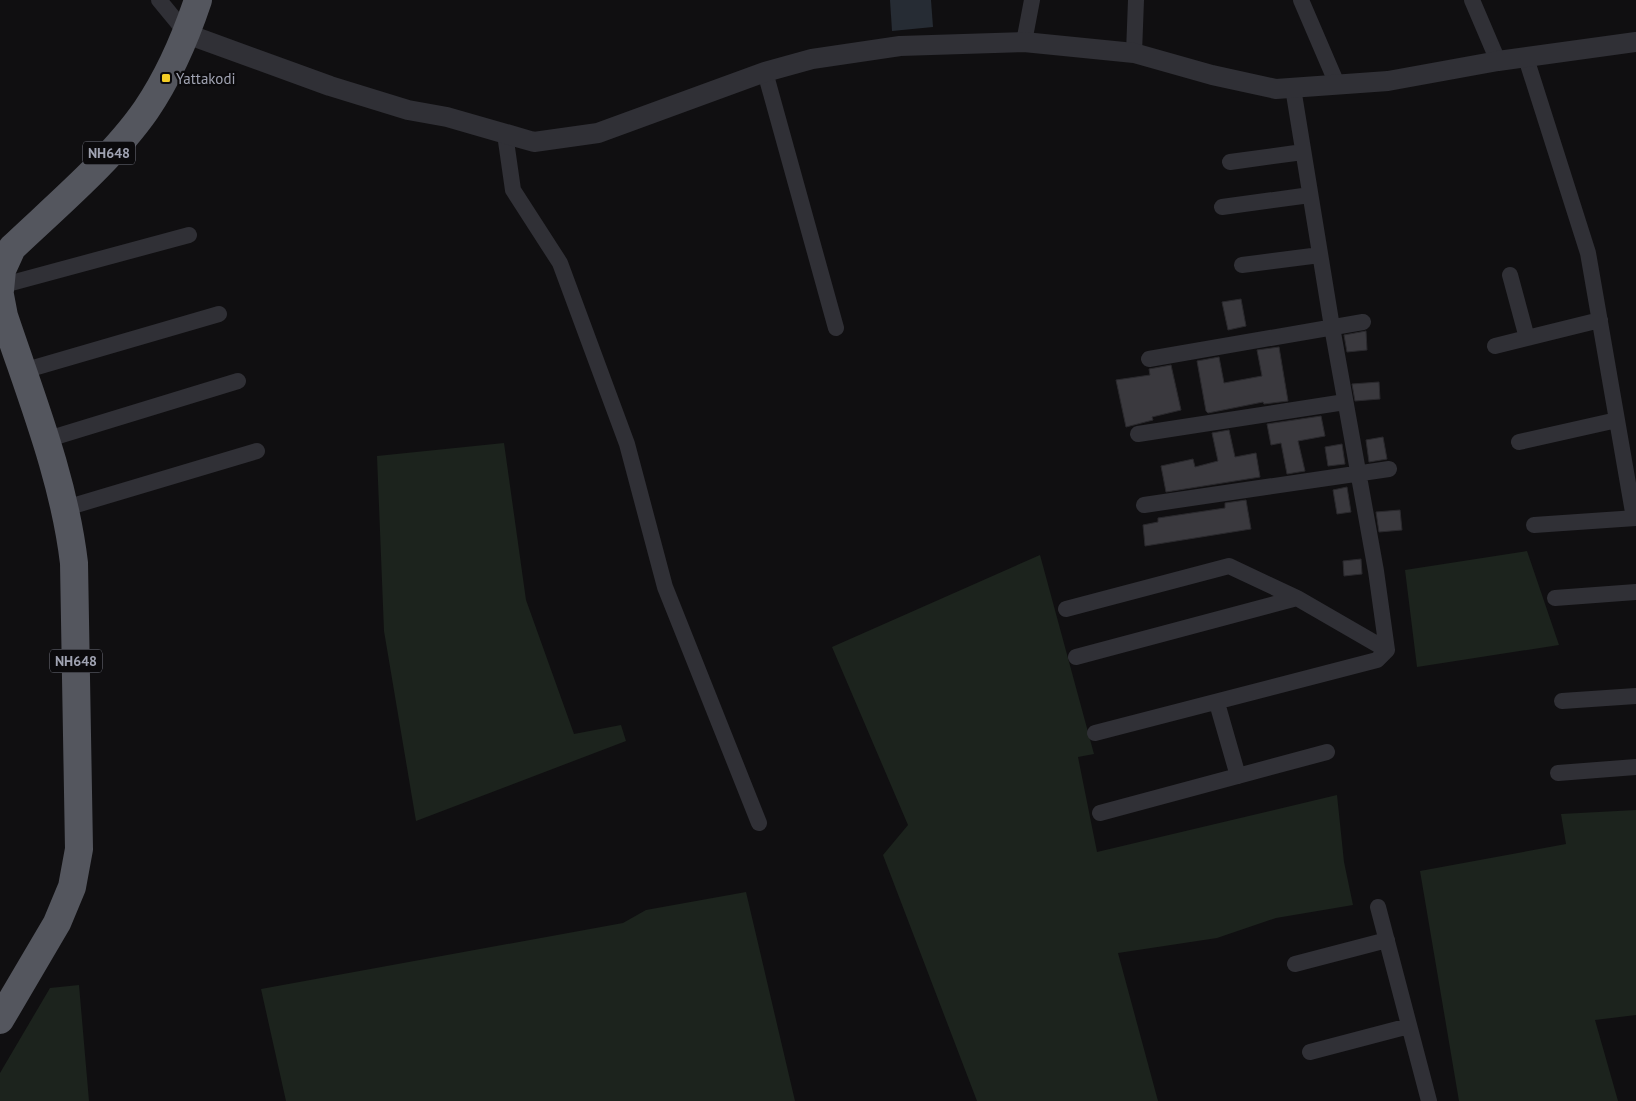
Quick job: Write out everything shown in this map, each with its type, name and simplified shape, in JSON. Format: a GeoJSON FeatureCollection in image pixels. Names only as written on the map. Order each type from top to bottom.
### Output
{"type":"FeatureCollection","features":[{"type":"Feature","properties":{"kind":"highway","name":"NH648"},"geometry":{"type":"LineString","coordinates":[[0,1020],[57,923],[72,887],[79,849],[74,563],[66,508],[4,316],[0,282],[12,248],[116,146],[145,112],[166,78],[187,34],[198,0]]}},
{"type":"Feature","properties":{"kind":"street"},"geometry":{"type":"LineString","coordinates":[[159,0],[187,34],[330,86],[390,105],[447,116],[534,142],[598,133],[765,72],[812,59],[900,46],[1024,42],[1134,53],[1212,75],[1266,87],[1293,88],[1388,81],[1498,61],[1636,42]]}},
{"type":"Feature","properties":{"kind":"street"},"geometry":{"type":"LineString","coordinates":[[1024,42],[1032,0]]}},
{"type":"Feature","properties":{"kind":"street"},"geometry":{"type":"LineString","coordinates":[[1134,53],[1136,0]]}},
{"type":"Feature","properties":{"kind":"street"},"geometry":{"type":"LineString","coordinates":[[1301,0],[1336,84]]}},
{"type":"Feature","properties":{"kind":"street"},"geometry":{"type":"LineString","coordinates":[[1472,0],[1498,61]]}},
{"type":"Feature","properties":{"kind":"street"},"geometry":{"type":"LineString","coordinates":[[1526,58],[1588,253],[1635,518],[1534,525]]}},
{"type":"Feature","properties":{"kind":"street"},"geometry":{"type":"LineString","coordinates":[[765,72],[836,328]]}},
{"type":"Feature","properties":{"kind":"street"},"geometry":{"type":"LineString","coordinates":[[1293,88],[1387,650]]}},
{"type":"Feature","properties":{"kind":"street"},"geometry":{"type":"LineString","coordinates":[[505,134],[512,190],[560,263],[627,444],[665,587],[758,823]]}},
{"type":"Feature","properties":{"kind":"street"},"geometry":{"type":"LineString","coordinates":[[1230,162],[1303,152]]}},
{"type":"Feature","properties":{"kind":"street"},"geometry":{"type":"LineString","coordinates":[[1222,207],[1310,195]]}},
{"type":"Feature","properties":{"kind":"street"},"geometry":{"type":"LineString","coordinates":[[0,282],[189,235]]}},
{"type":"Feature","properties":{"kind":"street"},"geometry":{"type":"LineString","coordinates":[[1242,265],[1320,255]]}},
{"type":"Feature","properties":{"kind":"street"},"geometry":{"type":"LineString","coordinates":[[1510,276],[1527,338]]}},
{"type":"Feature","properties":{"kind":"street"},"geometry":{"type":"LineString","coordinates":[[23,372],[219,314]]}},
{"type":"Feature","properties":{"kind":"street"},"geometry":{"type":"LineString","coordinates":[[1495,346],[1600,320]]}},
{"type":"Feature","properties":{"kind":"street"},"geometry":{"type":"LineString","coordinates":[[1149,359],[1363,322]]}},
{"type":"Feature","properties":{"kind":"street"},"geometry":{"type":"LineString","coordinates":[[45,440],[238,381]]}},
{"type":"Feature","properties":{"kind":"street"},"geometry":{"type":"LineString","coordinates":[[1138,434],[1346,402]]}},
{"type":"Feature","properties":{"kind":"street"},"geometry":{"type":"LineString","coordinates":[[1519,442],[1617,420]]}},
{"type":"Feature","properties":{"kind":"street"},"geometry":{"type":"LineString","coordinates":[[66,508],[257,451]]}},
{"type":"Feature","properties":{"kind":"street"},"geometry":{"type":"LineString","coordinates":[[1144,505],[1390,469]]}},
{"type":"Feature","properties":{"kind":"street"},"geometry":{"type":"LineString","coordinates":[[1066,609],[1229,566],[1297,598],[1387,650]]}},
{"type":"Feature","properties":{"kind":"street"},"geometry":{"type":"LineString","coordinates":[[1555,598],[1636,592]]}},
{"type":"Feature","properties":{"kind":"street"},"geometry":{"type":"LineString","coordinates":[[1076,657],[1297,598]]}},
{"type":"Feature","properties":{"kind":"street"},"geometry":{"type":"LineString","coordinates":[[1094,733],[1217,703],[1377,660],[1387,650]]}},
{"type":"Feature","properties":{"kind":"street"},"geometry":{"type":"LineString","coordinates":[[1562,701],[1636,696]]}},
{"type":"Feature","properties":{"kind":"street"},"geometry":{"type":"LineString","coordinates":[[1217,703],[1238,776]]}},
{"type":"Feature","properties":{"kind":"street"},"geometry":{"type":"LineString","coordinates":[[1100,813],[1327,752]]}},
{"type":"Feature","properties":{"kind":"street"},"geometry":{"type":"LineString","coordinates":[[1558,773],[1636,767]]}},
{"type":"Feature","properties":{"kind":"street"},"geometry":{"type":"LineString","coordinates":[[1378,907],[1429,1101]]}},
{"type":"Feature","properties":{"kind":"street"},"geometry":{"type":"LineString","coordinates":[[1295,964],[1387,940]]}},
{"type":"Feature","properties":{"kind":"street"},"geometry":{"type":"LineString","coordinates":[[1310,1052],[1409,1026]]}},
{"type":"Feature","properties":{"kind":"shaded area"},"geometry":{"type":"Polygon","coordinates":[[[890,0],[931,0],[933,27],[892,31],[890,0]]]}},
{"type":"Feature","properties":{"kind":"shaded area"},"geometry":{"type":"Polygon","coordinates":[[[504,443],[526,600],[574,734],[621,725],[626,741],[416,821],[384,631],[377,456],[504,443]]]}},
{"type":"Feature","properties":{"kind":"shaded area"},"geometry":{"type":"Polygon","coordinates":[[[1527,551],[1559,645],[1417,667],[1405,570],[1527,551]]]}},
{"type":"Feature","properties":{"kind":"shaded area"},"geometry":{"type":"Polygon","coordinates":[[[1040,555],[1094,754],[1078,757],[1097,852],[1337,795],[1344,862],[1353,905],[1276,918],[1217,938],[1118,953],[1158,1101],[977,1101],[883,855],[908,825],[832,647],[1040,555]]]}},
{"type":"Feature","properties":{"kind":"shaded area"},"geometry":{"type":"Polygon","coordinates":[[[1636,810],[1636,1015],[1595,1020],[1618,1101],[1459,1101],[1420,871],[1566,844],[1561,814],[1636,810]]]}},
{"type":"Feature","properties":{"kind":"shaded area"},"geometry":{"type":"Polygon","coordinates":[[[746,892],[795,1101],[286,1101],[261,989],[623,923],[646,910],[746,892]]]}},
{"type":"Feature","properties":{"kind":"shaded area"},"geometry":{"type":"Polygon","coordinates":[[[79,985],[89,1101],[0,1101],[0,1073],[50,988],[79,985]]]}},
{"type":"Feature","properties":{"kind":"building"},"geometry":{"type":"Polygon","coordinates":[[[1241,299],[1246,326],[1228,330],[1222,302],[1241,299]]]}},
{"type":"Feature","properties":{"kind":"building"},"geometry":{"type":"Polygon","coordinates":[[[1366,331],[1367,350],[1347,352],[1344,335],[1366,331]]]}},
{"type":"Feature","properties":{"kind":"building"},"geometry":{"type":"Polygon","coordinates":[[[1279,347],[1288,401],[1264,404],[1263,402],[1208,413],[1206,411],[1197,361],[1219,357],[1224,383],[1262,376],[1257,350],[1279,347]]]}},
{"type":"Feature","properties":{"kind":"building"},"geometry":{"type":"Polygon","coordinates":[[[1171,365],[1181,410],[1152,417],[1153,420],[1126,427],[1116,380],[1150,375],[1149,369],[1171,365]]]}},
{"type":"Feature","properties":{"kind":"building"},"geometry":{"type":"Polygon","coordinates":[[[1379,382],[1380,399],[1355,401],[1352,384],[1379,382]]]}},
{"type":"Feature","properties":{"kind":"building"},"geometry":{"type":"Polygon","coordinates":[[[1321,416],[1325,436],[1298,441],[1305,471],[1287,474],[1281,443],[1271,445],[1267,424],[1321,416]]]}},
{"type":"Feature","properties":{"kind":"building"},"geometry":{"type":"Polygon","coordinates":[[[1229,430],[1235,457],[1256,453],[1260,477],[1166,492],[1161,466],[1193,459],[1195,467],[1218,461],[1212,433],[1229,430]]]}},
{"type":"Feature","properties":{"kind":"building"},"geometry":{"type":"Polygon","coordinates":[[[1383,437],[1387,459],[1369,462],[1366,440],[1383,437]]]}},
{"type":"Feature","properties":{"kind":"building"},"geometry":{"type":"Polygon","coordinates":[[[1342,444],[1345,464],[1328,466],[1325,447],[1342,444]]]}},
{"type":"Feature","properties":{"kind":"building"},"geometry":{"type":"Polygon","coordinates":[[[1347,487],[1351,512],[1337,514],[1333,490],[1347,487]]]}},
{"type":"Feature","properties":{"kind":"building"},"geometry":{"type":"Polygon","coordinates":[[[1246,500],[1251,529],[1145,546],[1143,525],[1158,522],[1158,518],[1225,508],[1225,503],[1246,500]]]}},
{"type":"Feature","properties":{"kind":"building"},"geometry":{"type":"Polygon","coordinates":[[[1400,510],[1402,530],[1379,532],[1376,512],[1400,510]]]}},
{"type":"Feature","properties":{"kind":"building"},"geometry":{"type":"Polygon","coordinates":[[[1361,559],[1362,574],[1344,576],[1343,561],[1361,559]]]}},
{"type":"Feature","properties":{"kind":"place","name":"Yattakodi"},"geometry":{"type":"Point","coordinates":[166,78]}}]}
